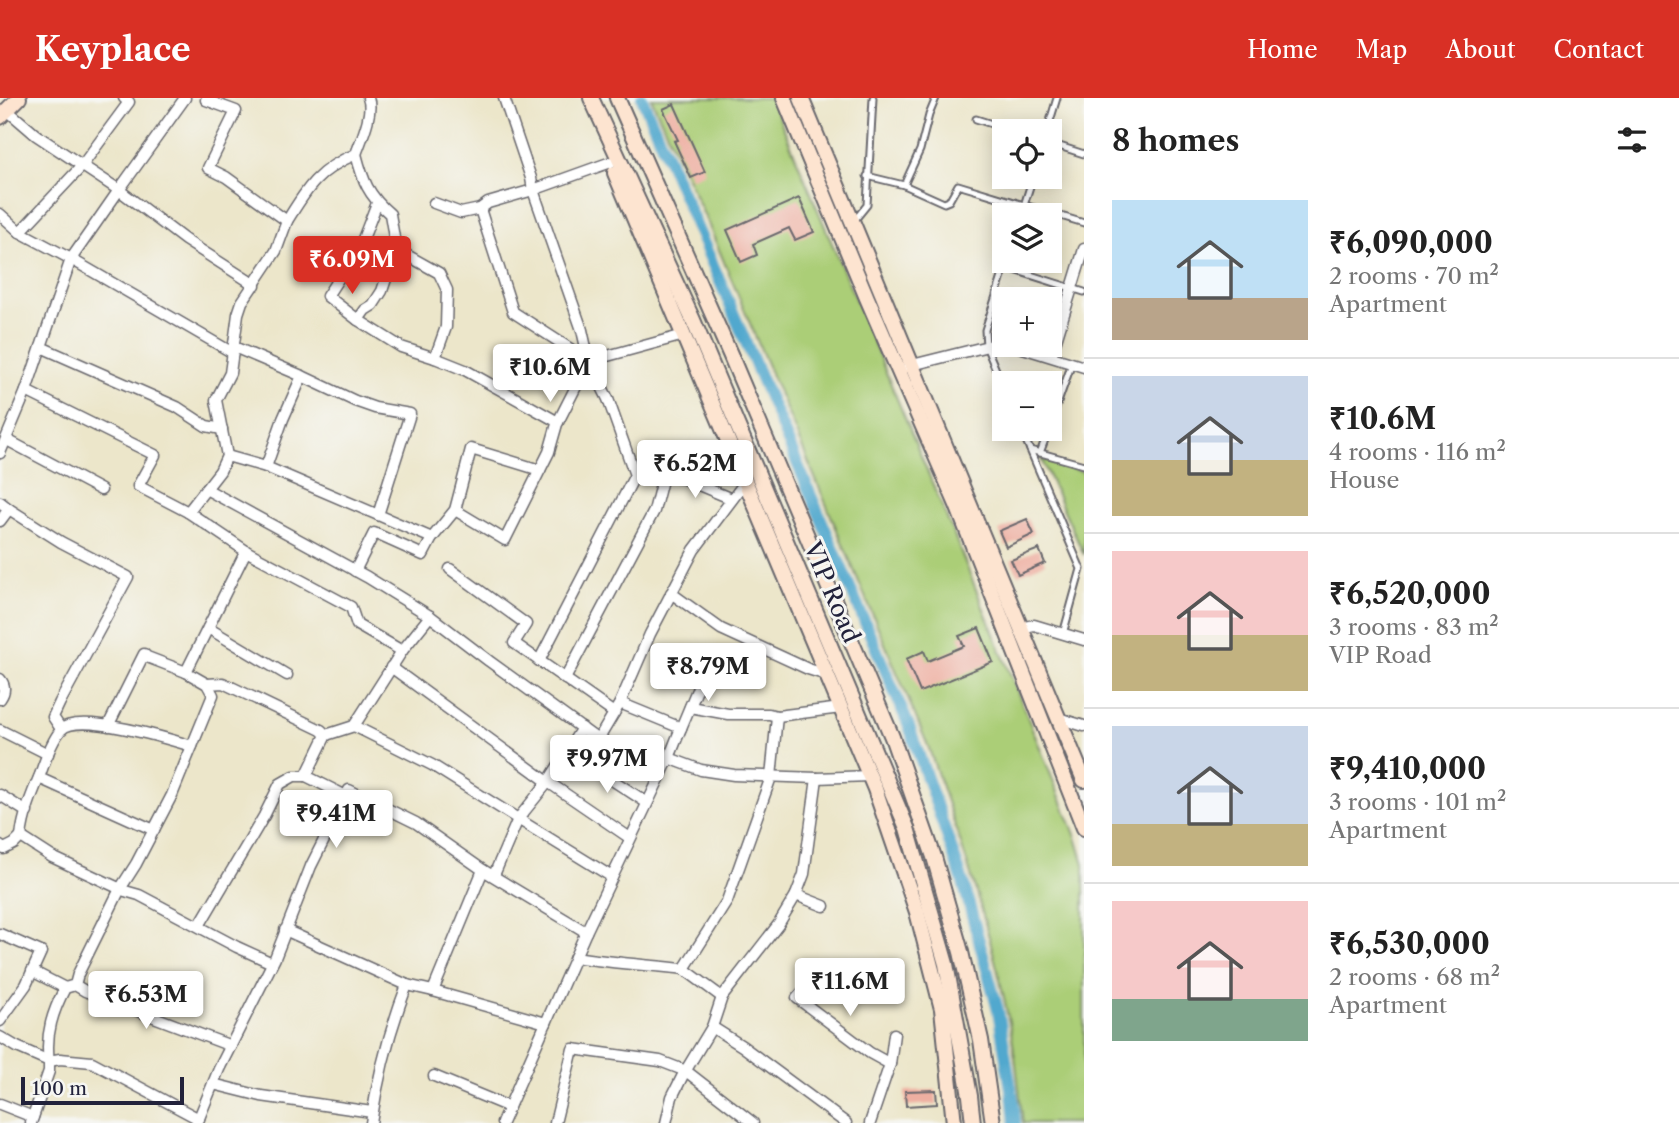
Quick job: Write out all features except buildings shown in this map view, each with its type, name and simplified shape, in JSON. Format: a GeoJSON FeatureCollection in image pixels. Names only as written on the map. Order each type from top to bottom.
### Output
{"type":"FeatureCollection","features":[{"type":"Feature","properties":{"kind":"street"},"geometry":{"type":"LineString","coordinates":[[19,98],[4,113],[119,190],[185,240],[255,285]]}},
{"type":"Feature","properties":{"kind":"street"},"geometry":{"type":"LineString","coordinates":[[20,232],[82,167],[129,102],[124,98]]}},
{"type":"Feature","properties":{"kind":"street"},"geometry":{"type":"LineString","coordinates":[[0,453],[26,391],[71,259],[185,98]]}},
{"type":"Feature","properties":{"kind":"street"},"geometry":{"type":"LineString","coordinates":[[206,98],[236,111],[208,168],[226,177],[287,221]]}},
{"type":"Feature","properties":{"kind":"street"},"geometry":{"type":"LineString","coordinates":[[358,320],[382,291],[396,249],[390,214],[377,202],[363,181],[356,154],[366,124],[370,103],[368,98]]}},
{"type":"Feature","properties":{"kind":"street"},"geometry":{"type":"LineString","coordinates":[[503,98],[582,330],[589,360],[608,398],[635,475],[540,661]]}},
{"type":"Feature","properties":{"kind":"street","name":"VIP Road"},"geometry":{"type":"LineString","coordinates":[[583,98],[875,789],[917,912],[942,1009],[954,1123]]}},
{"type":"Feature","properties":{"kind":"street","name":"VIP Road"},"geometry":{"type":"LineString","coordinates":[[591,98],[694,320],[907,828],[946,964],[973,1123]]}},
{"type":"Feature","properties":{"kind":"street","name":"VIP Road"},"geometry":{"type":"LineString","coordinates":[[617,98],[730,354],[892,737],[934,857],[961,952],[981,1040],[993,1123]]}},
{"type":"Feature","properties":{"kind":"street"},"geometry":{"type":"LineString","coordinates":[[784,98],[867,298],[904,367],[1084,780]]}},
{"type":"Feature","properties":{"kind":"street"},"geometry":{"type":"LineString","coordinates":[[801,98],[853,223],[904,367],[1084,828]]}},
{"type":"Feature","properties":{"kind":"street"},"geometry":{"type":"LineString","coordinates":[[188,512],[220,471],[227,456],[216,400],[230,373],[242,302],[276,251],[287,221],[302,197],[324,171],[356,154]]}},
{"type":"Feature","properties":{"kind":"street"},"geometry":{"type":"LineString","coordinates":[[434,203],[461,213],[480,209],[488,203],[611,162]]}},
{"type":"Feature","properties":{"kind":"street"},"geometry":{"type":"LineString","coordinates":[[377,202],[361,244],[327,296],[358,320],[401,347],[465,370],[558,422]]}},
{"type":"Feature","properties":{"kind":"street"},"geometry":{"type":"LineString","coordinates":[[480,209],[513,312],[589,360],[684,335]]}},
{"type":"Feature","properties":{"kind":"street"},"geometry":{"type":"LineString","coordinates":[[0,214],[20,232],[233,350],[302,376],[355,401],[375,408],[410,414],[378,515]]}},
{"type":"Feature","properties":{"kind":"street"},"geometry":{"type":"LineString","coordinates":[[396,249],[439,273],[447,290],[446,327],[435,358]]}},
{"type":"Feature","properties":{"kind":"street"},"geometry":{"type":"LineString","coordinates":[[1062,320],[1084,249]]}},
{"type":"Feature","properties":{"kind":"street"},"geometry":{"type":"LineString","coordinates":[[904,367],[992,345]]}},
{"type":"Feature","properties":{"kind":"street"},"geometry":{"type":"LineString","coordinates":[[41,347],[177,407],[206,426],[222,429]]}},
{"type":"Feature","properties":{"kind":"street"},"geometry":{"type":"LineString","coordinates":[[1054,357],[1084,367]]}},
{"type":"Feature","properties":{"kind":"street"},"geometry":{"type":"LineString","coordinates":[[455,510],[505,540],[549,452],[558,422],[589,360]]}},
{"type":"Feature","properties":{"kind":"street"},"geometry":{"type":"LineString","coordinates":[[266,467],[302,376]]}},
{"type":"Feature","properties":{"kind":"street"},"geometry":{"type":"LineString","coordinates":[[26,391],[155,455],[138,486],[188,512],[246,551],[351,607],[357,625],[402,650]]}},
{"type":"Feature","properties":{"kind":"street"},"geometry":{"type":"LineString","coordinates":[[7,440],[101,490]]}},
{"type":"Feature","properties":{"kind":"street"},"geometry":{"type":"LineString","coordinates":[[355,571],[374,533],[423,555],[432,538],[455,510],[471,449],[540,470]]}},
{"type":"Feature","properties":{"kind":"street"},"geometry":{"type":"LineString","coordinates":[[227,456],[266,467],[432,538]]}},
{"type":"Feature","properties":{"kind":"street"},"geometry":{"type":"LineString","coordinates":[[635,475],[682,478],[732,499]]}},
{"type":"Feature","properties":{"kind":"street"},"geometry":{"type":"LineString","coordinates":[[565,679],[654,511],[663,476]]}},
{"type":"Feature","properties":{"kind":"street"},"geometry":{"type":"LineString","coordinates":[[206,489],[355,571],[430,616],[598,740],[620,703],[650,634],[694,550],[746,481]]}},
{"type":"Feature","properties":{"kind":"street"},"geometry":{"type":"LineString","coordinates":[[0,502],[61,542],[128,577],[53,717],[61,729]]}},
{"type":"Feature","properties":{"kind":"street"},"geometry":{"type":"LineString","coordinates":[[0,521],[9,509]]}},
{"type":"Feature","properties":{"kind":"street"},"geometry":{"type":"LineString","coordinates":[[186,672],[246,551]]}},
{"type":"Feature","properties":{"kind":"street"},"geometry":{"type":"LineString","coordinates":[[450,569],[526,624],[514,643],[614,713]]}},
{"type":"Feature","properties":{"kind":"street"},"geometry":{"type":"LineString","coordinates":[[671,593],[721,629],[827,675]]}},
{"type":"Feature","properties":{"kind":"street"},"geometry":{"type":"LineString","coordinates":[[306,776],[326,736],[354,726],[402,650],[430,616]]}},
{"type":"Feature","properties":{"kind":"street"},"geometry":{"type":"LineString","coordinates":[[1020,628],[1034,625],[1084,640]]}},
{"type":"Feature","properties":{"kind":"street"},"geometry":{"type":"LineString","coordinates":[[208,628],[287,675]]}},
{"type":"Feature","properties":{"kind":"street"},"geometry":{"type":"LineString","coordinates":[[0,1104],[32,1120],[49,1071],[47,1045],[56,1005],[78,974],[120,888],[136,864],[172,795],[214,695],[207,684],[144,654],[108,726]]}},
{"type":"Feature","properties":{"kind":"street"},"geometry":{"type":"LineString","coordinates":[[502,1123],[586,932],[669,758],[707,666]]}},
{"type":"Feature","properties":{"kind":"street"},"geometry":{"type":"LineString","coordinates":[[391,667],[548,782],[630,838]]}},
{"type":"Feature","properties":{"kind":"street"},"geometry":{"type":"LineString","coordinates":[[0,679],[5,689],[0,699]]}},
{"type":"Feature","properties":{"kind":"street"},"geometry":{"type":"LineString","coordinates":[[207,684],[223,683],[321,730],[326,736]]}},
{"type":"Feature","properties":{"kind":"street"},"geometry":{"type":"LineString","coordinates":[[620,703],[681,728]]}},
{"type":"Feature","properties":{"kind":"street"},"geometry":{"type":"LineString","coordinates":[[690,707],[728,714],[777,716],[841,708]]}},
{"type":"Feature","properties":{"kind":"street"},"geometry":{"type":"LineString","coordinates":[[684,969],[727,901],[771,777],[777,716]]}},
{"type":"Feature","properties":{"kind":"street"},"geometry":{"type":"LineString","coordinates":[[1058,718],[1084,726]]}},
{"type":"Feature","properties":{"kind":"street"},"geometry":{"type":"LineString","coordinates":[[0,846],[4,849],[21,837],[48,754],[61,729],[70,724],[83,722],[152,733],[192,746]]}},
{"type":"Feature","properties":{"kind":"street"},"geometry":{"type":"LineString","coordinates":[[354,726],[432,765],[612,877]]}},
{"type":"Feature","properties":{"kind":"street"},"geometry":{"type":"LineString","coordinates":[[494,875],[518,819],[548,782],[582,729]]}},
{"type":"Feature","properties":{"kind":"street"},"geometry":{"type":"LineString","coordinates":[[0,730],[48,754]]}},
{"type":"Feature","properties":{"kind":"street"},"geometry":{"type":"LineString","coordinates":[[669,758],[701,770],[734,775],[817,778],[869,776]]}},
{"type":"Feature","properties":{"kind":"street"},"geometry":{"type":"LineString","coordinates":[[583,761],[646,802]]}},
{"type":"Feature","properties":{"kind":"street"},"geometry":{"type":"LineString","coordinates":[[199,926],[281,784],[294,776],[306,776],[346,796]]}},
{"type":"Feature","properties":{"kind":"street"},"geometry":{"type":"LineString","coordinates":[[38,778],[154,830]]}},
{"type":"Feature","properties":{"kind":"street"},"geometry":{"type":"LineString","coordinates":[[666,1123],[672,1097],[712,1027],[723,997],[778,925],[796,895],[804,873],[817,778]]}},
{"type":"Feature","properties":{"kind":"street"},"geometry":{"type":"LineString","coordinates":[[0,1037],[49,1060],[92,1062],[198,1121],[272,963],[311,866],[349,790],[416,823],[483,870],[586,932]]}},
{"type":"Feature","properties":{"kind":"street"},"geometry":{"type":"LineString","coordinates":[[0,795],[27,812]]}},
{"type":"Feature","properties":{"kind":"street"},"geometry":{"type":"LineString","coordinates":[[21,837],[52,857],[139,895],[272,963]]}},
{"type":"Feature","properties":{"kind":"street"},"geometry":{"type":"LineString","coordinates":[[433,990],[483,870]]}},
{"type":"Feature","properties":{"kind":"street"},"geometry":{"type":"LineString","coordinates":[[796,895],[824,906]]}},
{"type":"Feature","properties":{"kind":"street"},"geometry":{"type":"LineString","coordinates":[[285,930],[407,985],[546,1023]]}},
{"type":"Feature","properties":{"kind":"street"},"geometry":{"type":"LineString","coordinates":[[0,934],[41,951],[26,985],[0,1021]]}},
{"type":"Feature","properties":{"kind":"street"},"geometry":{"type":"LineString","coordinates":[[575,957],[684,969],[723,997]]}},
{"type":"Feature","properties":{"kind":"street"},"geometry":{"type":"LineString","coordinates":[[32,971],[231,1046]]}},
{"type":"Feature","properties":{"kind":"street"},"geometry":{"type":"LineString","coordinates":[[821,971],[797,998],[870,1053],[890,1064]]}},
{"type":"Feature","properties":{"kind":"street"},"geometry":{"type":"LineString","coordinates":[[214,1084],[372,1118],[394,1023],[407,985]]}},
{"type":"Feature","properties":{"kind":"street"},"geometry":{"type":"LineString","coordinates":[[712,1027],[743,1045],[846,1123]]}},
{"type":"Feature","properties":{"kind":"street"},"geometry":{"type":"LineString","coordinates":[[870,1123],[890,1064],[894,1034]]}},
{"type":"Feature","properties":{"kind":"street"},"geometry":{"type":"LineString","coordinates":[[555,1123],[573,1049],[660,1061],[685,1071],[753,1123]]}},
{"type":"Feature","properties":{"kind":"street"},"geometry":{"type":"LineString","coordinates":[[434,1076],[509,1107]]}},
{"type":"Feature","properties":{"kind":"lane"},"geometry":{"type":"LineString","coordinates":[[853,223],[867,205],[873,98]]}},
{"type":"Feature","properties":{"kind":"lane"},"geometry":{"type":"LineString","coordinates":[[904,185],[920,150],[936,98]]}},
{"type":"Feature","properties":{"kind":"lane"},"geometry":{"type":"LineString","coordinates":[[1051,119],[1057,98]]}},
{"type":"Feature","properties":{"kind":"lane"},"geometry":{"type":"LineString","coordinates":[[976,119],[992,124]]}},
{"type":"Feature","properties":{"kind":"lane"},"geometry":{"type":"LineString","coordinates":[[1062,147],[1084,154]]}},
{"type":"Feature","properties":{"kind":"lane"},"geometry":{"type":"LineString","coordinates":[[867,176],[904,185],[944,204],[949,201],[958,185],[1017,203]]}},
{"type":"Feature","properties":{"kind":"lane"},"geometry":{"type":"LineString","coordinates":[[1062,216],[1084,223]]}},
{"type":"Feature","properties":{"kind":"lane"},"geometry":{"type":"LineString","coordinates":[[996,371],[986,346],[985,330],[1003,273]]}},
{"type":"Feature","properties":{"kind":"lane"},"geometry":{"type":"LineString","coordinates":[[1031,273],[1084,292]]}},
{"type":"Feature","properties":{"kind":"lane"},"geometry":{"type":"LineString","coordinates":[[1062,391],[1072,363]]}},
{"type":"Feature","properties":{"kind":"lane"},"geometry":{"type":"LineString","coordinates":[[1026,441],[1082,570],[1063,634]]}},
{"type":"Feature","properties":{"kind":"lane"},"geometry":{"type":"LineString","coordinates":[[1040,453],[1044,441]]}},
{"type":"Feature","properties":{"kind":"lane"},"geometry":{"type":"LineString","coordinates":[[1030,450],[1084,466]]}},
{"type":"Feature","properties":{"kind":"green space"},"geometry":{"type":"Polygon","coordinates":[[[651,98],[771,98],[952,530],[1076,837],[1084,864],[1084,1123],[1023,1123],[1012,1038],[996,964],[964,854],[928,746],[708,224],[651,98]]]}},
{"type":"Feature","properties":{"kind":"green space"},"geometry":{"type":"Polygon","coordinates":[[[1041,459],[1084,472],[1084,555],[1041,459]]]}},
{"type":"Feature","properties":{"kind":"waterway"},"geometry":{"type":"LineString","coordinates":[[642,98],[909,726],[963,882],[998,1010],[1015,1123]]}}]}
